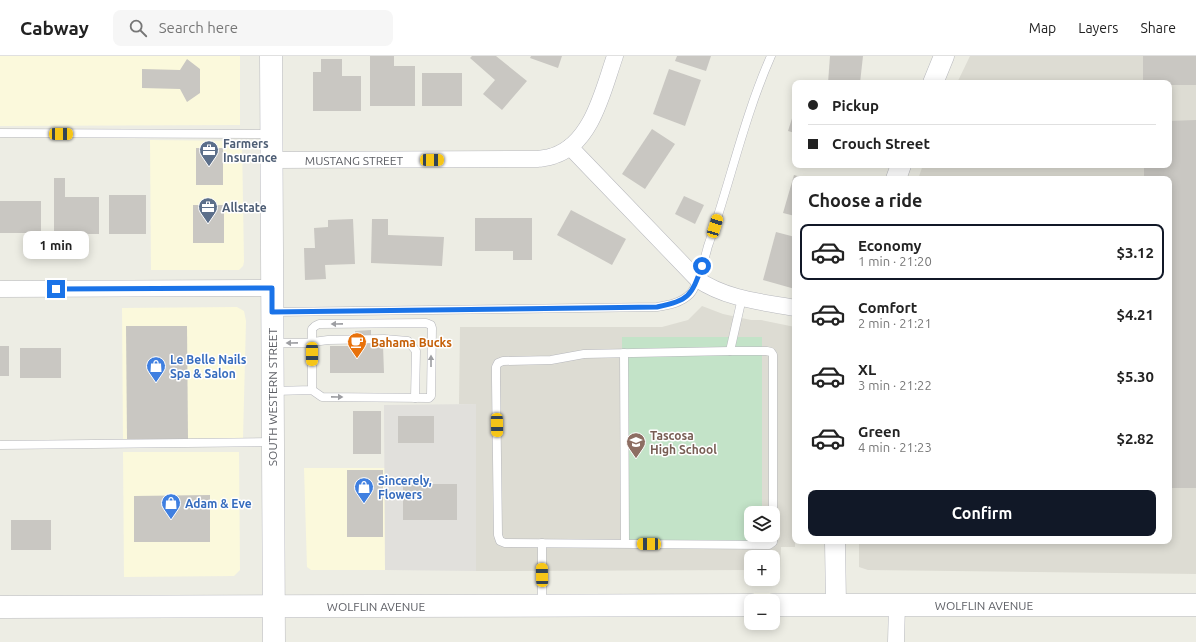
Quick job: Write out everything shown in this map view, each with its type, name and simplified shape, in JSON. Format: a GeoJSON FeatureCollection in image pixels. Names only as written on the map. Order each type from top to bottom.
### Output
{"type":"FeatureCollection","features":[{"type":"Feature","properties":{"kind":"main road","name":"SOUTH WESTERN STREET"},"geometry":{"type":"LineString","coordinates":[[271,56],[274,642]]}},
{"type":"Feature","properties":{"kind":"main road","name":"WOLFLIN AVENUE"},"geometry":{"type":"LineString","coordinates":[[0,607],[744,605]]}},
{"type":"Feature","properties":{"kind":"main road","name":"WOLFLIN AVENUE"},"geometry":{"type":"LineString","coordinates":[[780,605],[1196,605]]}},
{"type":"Feature","properties":{"kind":"street","name":"MUSTANG STREET"},"geometry":{"type":"LineString","coordinates":[[272,160],[538,159],[554,156],[570,147],[581,137],[591,123],[615,56]]}},
{"type":"Feature","properties":{"kind":"street"},"geometry":{"type":"LineString","coordinates":[[934,80],[944,56]]}},
{"type":"Feature","properties":{"kind":"street"},"geometry":{"type":"LineString","coordinates":[[570,147],[697,279],[710,287],[725,293],[742,298],[792,307]]}},
{"type":"Feature","properties":{"kind":"street"},"geometry":{"type":"LineString","coordinates":[[0,289],[272,288]]}},
{"type":"Feature","properties":{"kind":"street"},"geometry":{"type":"LineString","coordinates":[[835,544],[836,605]]}},
{"type":"Feature","properties":{"kind":"street"},"geometry":{"type":"LineString","coordinates":[[896,642],[897,605]]}},
{"type":"Feature","properties":{"kind":"lane"},"geometry":{"type":"LineString","coordinates":[[272,312],[657,307],[677,303],[691,294],[697,279],[718,218],[757,88],[771,56]]}},
{"type":"Feature","properties":{"kind":"lane"},"geometry":{"type":"LineString","coordinates":[[0,133],[271,134]]}},
{"type":"Feature","properties":{"kind":"lane"},"geometry":{"type":"LineString","coordinates":[[730,351],[742,298]]}},
{"type":"Feature","properties":{"kind":"lane"},"geometry":{"type":"LineString","coordinates":[[273,391],[312,390],[322,397],[429,398],[431,396],[432,328],[426,323],[319,324],[315,326],[312,329],[312,390]]}},
{"type":"Feature","properties":{"kind":"lane"},"geometry":{"type":"LineString","coordinates":[[272,343],[348,339],[408,341],[416,351],[415,398]]}},
{"type":"Feature","properties":{"kind":"lane"},"geometry":{"type":"LineString","coordinates":[[766,350],[771,352],[773,355],[773,542],[769,545],[505,543],[500,541],[498,535],[496,380],[496,367],[498,363],[503,361],[551,360],[580,354],[730,351],[766,350]]}},
{"type":"Feature","properties":{"kind":"lane"},"geometry":{"type":"LineString","coordinates":[[624,353],[625,543]]}},
{"type":"Feature","properties":{"kind":"lane"},"geometry":{"type":"LineString","coordinates":[[0,445],[273,442]]}},
{"type":"Feature","properties":{"kind":"lane"},"geometry":{"type":"LineString","coordinates":[[542,543],[542,606]]}},
{"type":"Feature","properties":{"kind":"shaded area"},"geometry":{"type":"Polygon","coordinates":[[[0,56],[240,56],[240,125],[0,126],[0,56]]]}},
{"type":"Feature","properties":{"kind":"shaded area"},"geometry":{"type":"Polygon","coordinates":[[[970,56],[1196,56],[1196,574],[868,570],[859,567],[859,544],[1172,544],[1172,176],[919,176],[922,168],[1172,168],[1172,80],[958,80],[970,56]]]}},
{"type":"Feature","properties":{"kind":"shaded area"},"geometry":{"type":"Polygon","coordinates":[[[150,140],[242,141],[244,262],[243,266],[239,270],[151,270],[150,140]]]}},
{"type":"Feature","properties":{"kind":"shaded area","name":"Tascosa High School"},"geometry":{"type":"Polygon","coordinates":[[[702,306],[723,314],[792,326],[792,544],[795,544],[795,547],[781,547],[780,570],[780,550],[744,550],[744,570],[476,571],[476,404],[459,404],[460,327],[662,327],[688,320],[702,306]]]}},
{"type":"Feature","properties":{"kind":"shaded area"},"geometry":{"type":"Polygon","coordinates":[[[237,307],[244,311],[246,321],[243,438],[123,439],[122,308],[237,307]]]}},
{"type":"Feature","properties":{"kind":"shaded area"},"geometry":{"type":"Polygon","coordinates":[[[476,404],[476,571],[385,570],[384,405],[476,404]]]}},
{"type":"Feature","properties":{"kind":"shaded area"},"geometry":{"type":"Polygon","coordinates":[[[123,452],[239,452],[240,570],[234,576],[124,577],[123,452]]]}},
{"type":"Feature","properties":{"kind":"shaded area"},"geometry":{"type":"Polygon","coordinates":[[[304,468],[385,468],[385,570],[311,570],[307,567],[304,468]]]}},
{"type":"Feature","properties":{"kind":"green space"},"geometry":{"type":"Polygon","coordinates":[[[622,337],[762,337],[762,506],[744,506],[744,542],[762,542],[762,548],[622,548],[622,337]]]}},
{"type":"Feature","properties":{"kind":"building"},"geometry":{"type":"Polygon","coordinates":[[[370,56],[394,56],[394,66],[415,66],[415,106],[370,106],[370,56]]]}},
{"type":"Feature","properties":{"kind":"building"},"geometry":{"type":"Polygon","coordinates":[[[472,56],[496,56],[527,81],[502,110],[483,94],[495,80],[470,58],[472,56]]]}},
{"type":"Feature","properties":{"kind":"building"},"geometry":{"type":"Polygon","coordinates":[[[531,56],[562,56],[558,68],[530,58],[531,56]]]}},
{"type":"Feature","properties":{"kind":"building"},"geometry":{"type":"Polygon","coordinates":[[[677,56],[711,56],[706,71],[675,61],[677,56]]]}},
{"type":"Feature","properties":{"kind":"building"},"geometry":{"type":"Polygon","coordinates":[[[830,56],[863,56],[860,80],[828,80],[830,56]]]}},
{"type":"Feature","properties":{"kind":"building"},"geometry":{"type":"Polygon","coordinates":[[[1143,56],[1196,56],[1196,85],[1172,85],[1172,80],[1143,80],[1143,56]]]}},
{"type":"Feature","properties":{"kind":"building"},"geometry":{"type":"Polygon","coordinates":[[[187,59],[200,69],[200,93],[187,102],[180,89],[142,88],[142,69],[180,70],[187,59]]]}},
{"type":"Feature","properties":{"kind":"building"},"geometry":{"type":"Polygon","coordinates":[[[321,59],[342,59],[342,76],[361,76],[361,111],[313,111],[313,72],[321,72],[321,59]]]}},
{"type":"Feature","properties":{"kind":"building"},"geometry":{"type":"Polygon","coordinates":[[[669,69],[701,80],[685,126],[653,114],[669,69]]]}},
{"type":"Feature","properties":{"kind":"building"},"geometry":{"type":"Polygon","coordinates":[[[422,73],[462,73],[462,106],[422,106],[422,73]]]}},
{"type":"Feature","properties":{"kind":"building"},"geometry":{"type":"Polygon","coordinates":[[[792,118],[792,132],[788,131],[792,118]]]}},
{"type":"Feature","properties":{"kind":"building"},"geometry":{"type":"Polygon","coordinates":[[[1196,120],[1196,488],[1172,488],[1172,176],[1144,176],[1144,168],[1172,168],[1172,121],[1196,120]]]}},
{"type":"Feature","properties":{"kind":"building"},"geometry":{"type":"Polygon","coordinates":[[[652,129],[675,144],[645,189],[622,174],[652,129]]]}},
{"type":"Feature","properties":{"kind":"building"},"geometry":{"type":"Polygon","coordinates":[[[196,148],[223,148],[223,185],[196,185],[196,148]]]}},
{"type":"Feature","properties":{"kind":"building"},"geometry":{"type":"Polygon","coordinates":[[[54,178],[65,178],[65,197],[99,197],[99,234],[54,234],[54,178]]]}},
{"type":"Feature","properties":{"kind":"building"},"geometry":{"type":"Polygon","coordinates":[[[792,182],[792,215],[783,213],[792,182]]]}},
{"type":"Feature","properties":{"kind":"building"},"geometry":{"type":"Polygon","coordinates":[[[109,195],[146,195],[146,234],[109,234],[109,195]]]}},
{"type":"Feature","properties":{"kind":"building"},"geometry":{"type":"Polygon","coordinates":[[[684,196],[704,205],[695,224],[675,214],[684,196]]]}},
{"type":"Feature","properties":{"kind":"building"},"geometry":{"type":"Polygon","coordinates":[[[0,201],[41,201],[41,233],[0,233],[0,201]]]}},
{"type":"Feature","properties":{"kind":"building"},"geometry":{"type":"Polygon","coordinates":[[[193,205],[224,205],[224,243],[193,243],[193,205]]]}},
{"type":"Feature","properties":{"kind":"building"},"geometry":{"type":"Polygon","coordinates":[[[571,210],[626,239],[612,265],[557,235],[571,210]]]}},
{"type":"Feature","properties":{"kind":"building"},"geometry":{"type":"Polygon","coordinates":[[[475,218],[532,218],[532,260],[513,260],[513,251],[475,251],[475,218]]]}},
{"type":"Feature","properties":{"kind":"building"},"geometry":{"type":"Polygon","coordinates":[[[353,219],[355,264],[325,265],[326,279],[305,280],[304,248],[315,248],[314,228],[328,227],[328,220],[353,219]]]}},
{"type":"Feature","properties":{"kind":"building"},"geometry":{"type":"Polygon","coordinates":[[[372,219],[388,219],[388,235],[444,237],[442,266],[371,263],[372,219]]]}},
{"type":"Feature","properties":{"kind":"building"},"geometry":{"type":"Polygon","coordinates":[[[776,232],[792,236],[792,288],[763,280],[776,232]]]}},
{"type":"Feature","properties":{"kind":"building"},"geometry":{"type":"Polygon","coordinates":[[[126,326],[187,326],[188,439],[127,439],[126,326]]]}},
{"type":"Feature","properties":{"kind":"building","name":"Bahama Bucks"},"geometry":{"type":"Polygon","coordinates":[[[371,330],[371,345],[383,345],[384,373],[330,373],[330,346],[355,346],[355,331],[371,330]]]}},
{"type":"Feature","properties":{"kind":"building"},"geometry":{"type":"Polygon","coordinates":[[[0,346],[9,346],[9,376],[0,376],[0,346]]]}},
{"type":"Feature","properties":{"kind":"building"},"geometry":{"type":"Polygon","coordinates":[[[20,348],[61,348],[61,378],[20,378],[20,348]]]}},
{"type":"Feature","properties":{"kind":"building"},"geometry":{"type":"Polygon","coordinates":[[[353,411],[381,411],[381,454],[353,454],[353,411]]]}},
{"type":"Feature","properties":{"kind":"building"},"geometry":{"type":"Polygon","coordinates":[[[398,416],[434,416],[434,443],[398,443],[398,416]]]}},
{"type":"Feature","properties":{"kind":"building"},"geometry":{"type":"Polygon","coordinates":[[[347,470],[383,470],[383,537],[347,537],[347,470]]]}},
{"type":"Feature","properties":{"kind":"building"},"geometry":{"type":"Polygon","coordinates":[[[403,484],[457,484],[457,520],[403,520],[403,484]]]}},
{"type":"Feature","properties":{"kind":"building"},"geometry":{"type":"Polygon","coordinates":[[[210,495],[210,542],[134,542],[134,496],[210,495]]]}},
{"type":"Feature","properties":{"kind":"building"},"geometry":{"type":"Polygon","coordinates":[[[11,520],[51,520],[51,550],[11,550],[11,520]]]}},
{"type":"Feature","properties":{"kind":"place","name":"Farmers Insurance"},"geometry":{"type":"Point","coordinates":[209,167]}},
{"type":"Feature","properties":{"kind":"place","name":"Allstate"},"geometry":{"type":"Point","coordinates":[208,224]}},
{"type":"Feature","properties":{"kind":"place","name":"Bahama Bucks"},"geometry":{"type":"Point","coordinates":[357,359]}},
{"type":"Feature","properties":{"kind":"place","name":"Le Belle Nails Spa & Salon"},"geometry":{"type":"Point","coordinates":[156,383]}},
{"type":"Feature","properties":{"kind":"place","name":"Tascosa High School"},"geometry":{"type":"Point","coordinates":[636,459]}},
{"type":"Feature","properties":{"kind":"place","name":"Sincerely, Flowers"},"geometry":{"type":"Point","coordinates":[364,504]}},
{"type":"Feature","properties":{"kind":"place","name":"Adam & Eve"},"geometry":{"type":"Point","coordinates":[171,520]}},
{"type":"Feature","properties":{"kind":"route"},"geometry":{"type":"LineString","coordinates":[[56,289],[272,288],[272,312],[657,307],[677,303],[691,294],[702,266]]}}]}
